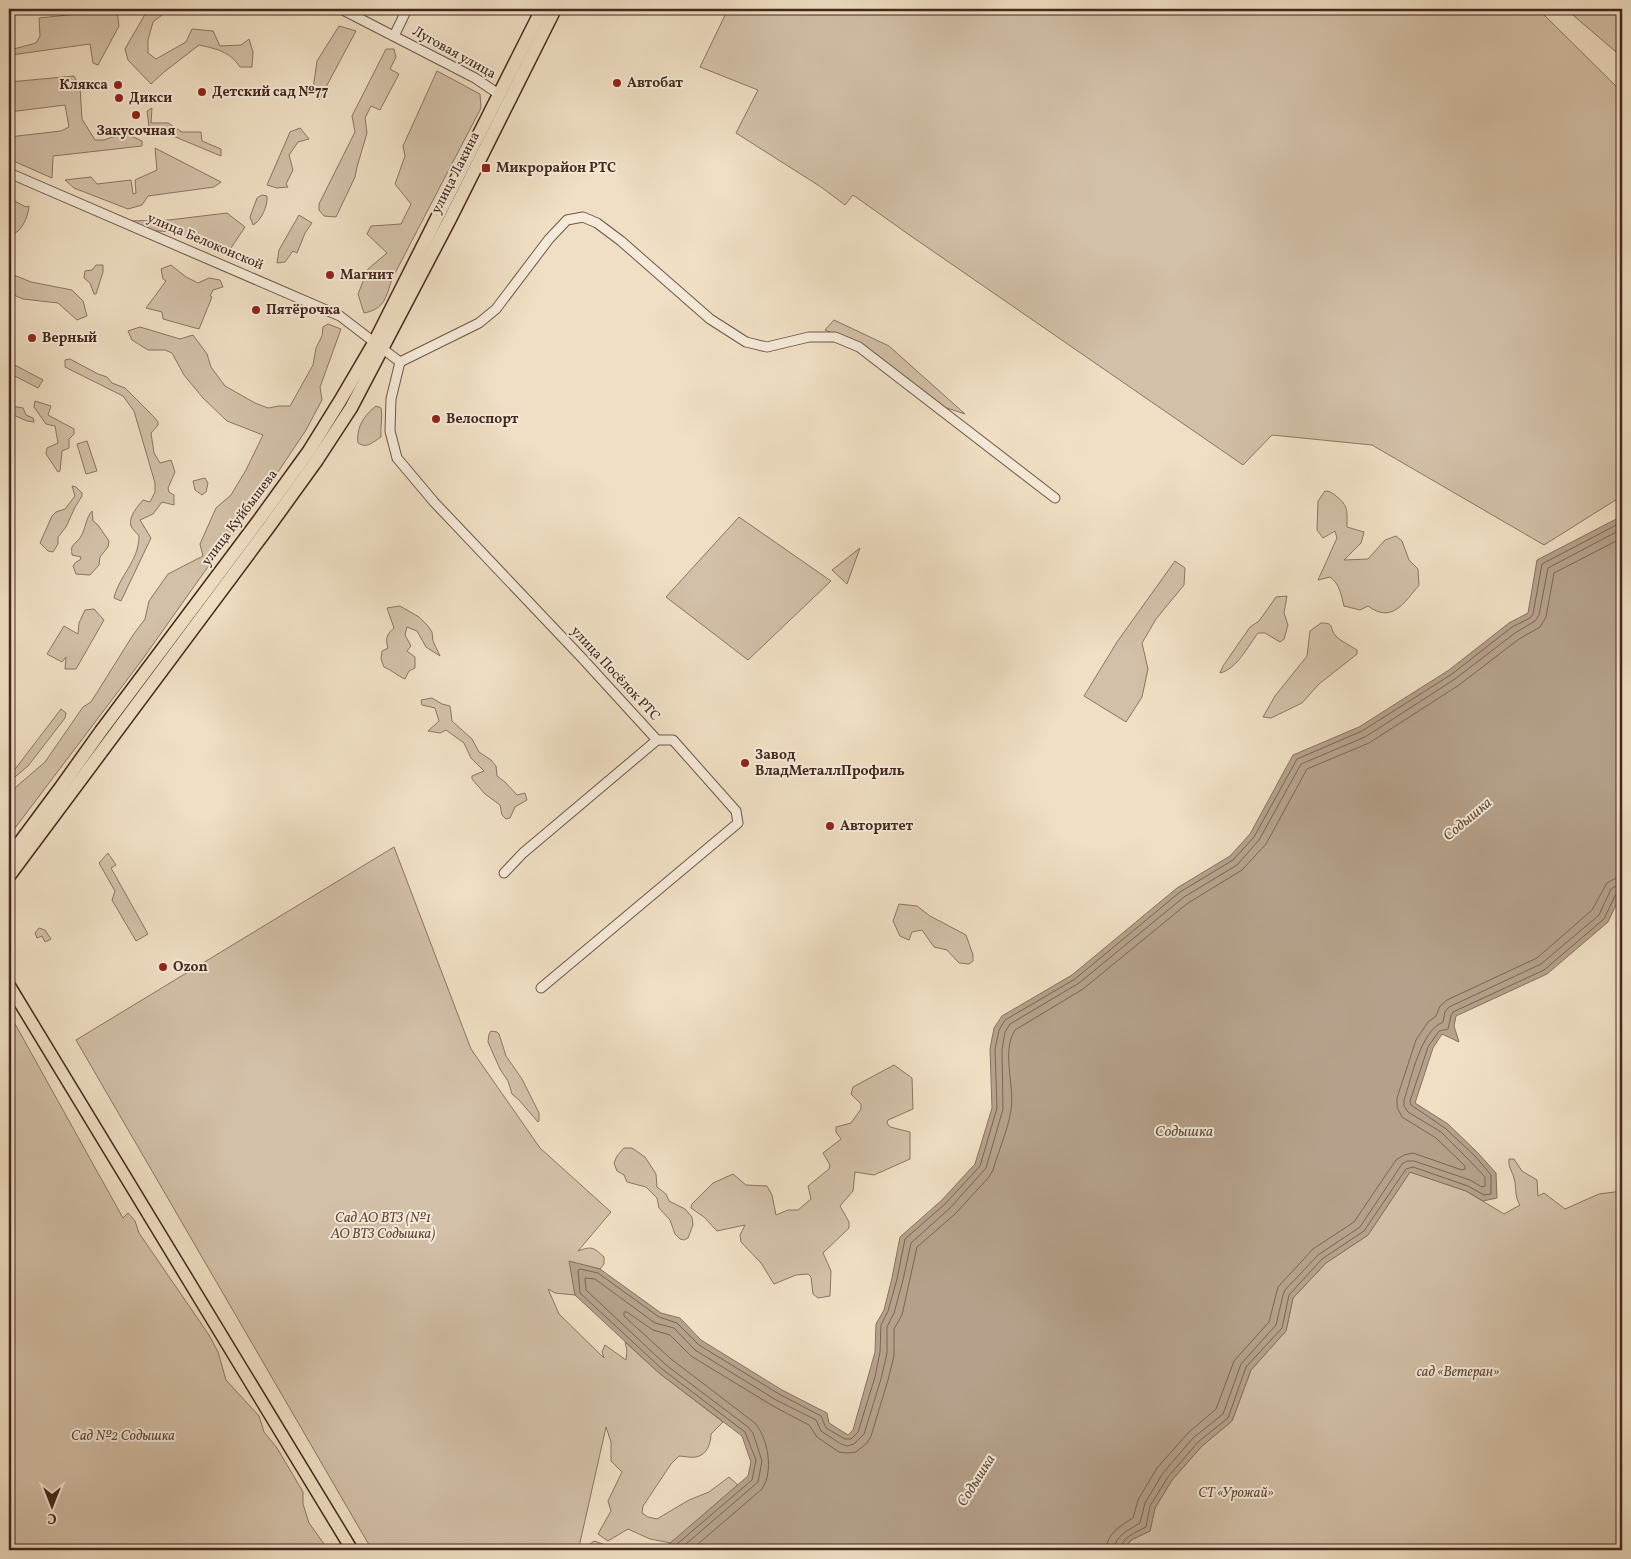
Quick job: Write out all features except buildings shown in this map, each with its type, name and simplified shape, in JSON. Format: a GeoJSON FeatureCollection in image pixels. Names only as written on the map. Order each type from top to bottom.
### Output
{"type":"FeatureCollection","features":[{"type":"Feature","properties":{"kind":"highway","name":"улица Лакина"},"geometry":{"type":"LineString","coordinates":[[460,175],[542,9]]}},
{"type":"Feature","properties":{"kind":"highway","name":"улица Лакина"},"geometry":{"type":"LineString","coordinates":[[378,346],[450,219],[555,9]]}},
{"type":"Feature","properties":{"kind":"highway","name":"улица Куйбышева"},"geometry":{"type":"LineString","coordinates":[[9,876],[317,460],[351,408],[378,346],[460,175]]}},
{"type":"Feature","properties":{"kind":"highway","name":"улица Куйбышева"},"geometry":{"type":"LineString","coordinates":[[11,852],[259,520],[378,346]]}},
{"type":"Feature","properties":{"kind":"main road"},"geometry":{"type":"LineString","coordinates":[[9,985],[352,1550]]}},
{"type":"Feature","properties":{"kind":"street","name":"Луговая улица"},"geometry":{"type":"LineString","coordinates":[[341,9],[475,78],[500,96]]}},
{"type":"Feature","properties":{"kind":"street"},"geometry":{"type":"LineString","coordinates":[[394,36],[407,9]]}},
{"type":"Feature","properties":{"kind":"street","name":"улица Белоконской"},"geometry":{"type":"LineString","coordinates":[[9,173],[340,316],[378,346]]}},
{"type":"Feature","properties":{"kind":"street"},"geometry":{"type":"LineString","coordinates":[[378,346],[400,362],[479,322],[496,309],[561,226],[567,220],[582,217],[597,223],[621,241],[710,318],[746,342],[767,347],[809,337],[835,337],[859,347],[1055,498]]}},
{"type":"Feature","properties":{"kind":"street","name":"улица Посёлок РТС"},"geometry":{"type":"LineString","coordinates":[[400,362],[390,399],[390,431],[397,458],[434,502],[657,740],[673,740],[736,811],[738,823],[541,988]]}},
{"type":"Feature","properties":{"kind":"street"},"geometry":{"type":"LineString","coordinates":[[504,873],[523,853],[657,740]]}},
{"type":"Feature","properties":{"kind":"green space"},"geometry":{"type":"Polygon","coordinates":[[[148,9],[168,9],[153,22],[148,40],[148,53],[156,59],[186,42],[192,29],[213,31],[220,46],[241,45],[249,39],[253,52],[252,67],[240,67],[227,54],[199,45],[151,84],[128,60],[125,49],[148,9]]]}},
{"type":"Feature","properties":{"kind":"green space"},"geometry":{"type":"Polygon","coordinates":[[[728,9],[1538,9],[1622,92],[1622,496],[1544,545],[1372,445],[1272,435],[1243,465],[853,195],[845,205],[821,187],[736,133],[758,90],[700,67],[728,9]]]}},
{"type":"Feature","properties":{"kind":"green space"},"geometry":{"type":"Polygon","coordinates":[[[1567,9],[1622,9],[1622,57],[1574,16],[1567,9]]]}},
{"type":"Feature","properties":{"kind":"green space"},"geometry":{"type":"Polygon","coordinates":[[[117,10],[119,26],[98,65],[93,63],[90,44],[11,55],[10,50],[36,43],[40,36],[39,18],[117,10]]]}},
{"type":"Feature","properties":{"kind":"green space"},"geometry":{"type":"Polygon","coordinates":[[[339,26],[356,31],[319,100],[313,89],[317,61],[339,26]]]}},
{"type":"Feature","properties":{"kind":"green space"},"geometry":{"type":"Polygon","coordinates":[[[386,49],[394,49],[396,57],[390,69],[399,74],[380,110],[371,106],[365,118],[367,133],[355,177],[336,217],[324,216],[319,210],[319,204],[355,132],[352,116],[386,49]]]}},
{"type":"Feature","properties":{"kind":"green space"},"geometry":{"type":"Polygon","coordinates":[[[437,71],[480,94],[481,108],[392,279],[384,301],[376,309],[364,313],[358,294],[368,269],[387,253],[367,234],[371,226],[401,224],[411,204],[395,184],[405,156],[403,146],[437,71]]]}},
{"type":"Feature","properties":{"kind":"green space"},"geometry":{"type":"Polygon","coordinates":[[[74,76],[80,87],[82,119],[95,140],[104,140],[124,133],[142,141],[142,146],[53,156],[52,178],[9,159],[9,137],[61,131],[69,127],[65,105],[9,112],[9,82],[74,76]]]}},
{"type":"Feature","properties":{"kind":"green space"},"geometry":{"type":"Polygon","coordinates":[[[152,108],[151,123],[168,123],[182,132],[201,132],[202,141],[221,149],[221,156],[149,126],[147,111],[152,108]]]}},
{"type":"Feature","properties":{"kind":"green space"},"geometry":{"type":"Polygon","coordinates":[[[300,128],[309,139],[298,142],[289,155],[293,170],[286,184],[288,187],[277,188],[267,185],[290,132],[300,128]]]}},
{"type":"Feature","properties":{"kind":"green space"},"geometry":{"type":"Polygon","coordinates":[[[155,148],[221,182],[214,187],[148,196],[142,205],[128,209],[74,188],[65,180],[91,177],[97,184],[131,180],[133,194],[136,193],[135,180],[157,170],[155,148]]]}},
{"type":"Feature","properties":{"kind":"green space"},"geometry":{"type":"Polygon","coordinates":[[[262,195],[267,196],[265,209],[259,220],[253,225],[250,217],[257,198],[262,195]]]}},
{"type":"Feature","properties":{"kind":"green space"},"geometry":{"type":"Polygon","coordinates":[[[9,198],[26,207],[29,206],[23,225],[9,240],[10,217],[9,198]]]}},
{"type":"Feature","properties":{"kind":"green space"},"geometry":{"type":"Polygon","coordinates":[[[227,213],[245,227],[229,251],[173,232],[145,230],[130,221],[169,220],[227,213]]]}},
{"type":"Feature","properties":{"kind":"green space"},"geometry":{"type":"Polygon","coordinates":[[[299,215],[312,223],[305,233],[297,253],[293,251],[285,262],[277,263],[279,250],[299,215]]]}},
{"type":"Feature","properties":{"kind":"green space"},"geometry":{"type":"Polygon","coordinates":[[[96,265],[103,265],[103,272],[96,294],[94,294],[90,283],[84,278],[85,271],[92,270],[96,265]]]}},
{"type":"Feature","properties":{"kind":"green space"},"geometry":{"type":"Polygon","coordinates":[[[171,265],[186,277],[198,283],[209,278],[220,280],[223,287],[213,290],[199,329],[163,319],[162,312],[146,308],[166,281],[163,279],[161,269],[171,265]]]}},
{"type":"Feature","properties":{"kind":"green space"},"geometry":{"type":"Polygon","coordinates":[[[9,273],[31,282],[72,290],[83,301],[87,316],[77,320],[58,303],[23,299],[9,293],[9,273]]]}},
{"type":"Feature","properties":{"kind":"green space"},"geometry":{"type":"Polygon","coordinates":[[[834,320],[889,346],[965,414],[941,406],[859,344],[825,330],[834,320]]]}},
{"type":"Feature","properties":{"kind":"green space"},"geometry":{"type":"Polygon","coordinates":[[[328,324],[341,329],[320,387],[322,400],[306,430],[256,505],[9,836],[9,793],[45,762],[83,707],[91,702],[145,619],[149,601],[168,574],[203,556],[200,544],[216,508],[231,495],[263,435],[227,421],[203,398],[184,375],[172,353],[165,350],[148,350],[132,340],[128,331],[140,327],[180,339],[193,335],[207,354],[211,367],[225,386],[268,408],[290,406],[313,365],[323,327],[328,324]]]}},
{"type":"Feature","properties":{"kind":"green space"},"geometry":{"type":"Polygon","coordinates":[[[70,359],[107,377],[112,383],[125,388],[154,417],[158,425],[151,433],[154,453],[160,463],[171,460],[175,472],[168,488],[169,492],[174,495],[174,505],[162,502],[153,514],[140,520],[151,538],[121,601],[114,598],[138,545],[139,536],[130,523],[131,519],[143,500],[150,502],[155,492],[155,483],[134,411],[123,396],[65,367],[65,360],[70,359]]]}},
{"type":"Feature","properties":{"kind":"green space"},"geometry":{"type":"Polygon","coordinates":[[[9,362],[43,380],[38,388],[9,373],[9,362]]]}},
{"type":"Feature","properties":{"kind":"green space"},"geometry":{"type":"Polygon","coordinates":[[[9,401],[11,406],[23,408],[26,415],[33,418],[34,422],[9,413],[9,401]]]}},
{"type":"Feature","properties":{"kind":"green space"},"geometry":{"type":"Polygon","coordinates":[[[35,401],[51,406],[48,415],[74,429],[74,434],[69,439],[69,448],[62,451],[60,471],[58,472],[46,454],[47,448],[58,443],[55,426],[46,424],[34,407],[35,401]]]}},
{"type":"Feature","properties":{"kind":"green space"},"geometry":{"type":"Polygon","coordinates":[[[376,406],[381,408],[381,437],[370,444],[361,445],[358,443],[358,432],[368,413],[376,406]]]}},
{"type":"Feature","properties":{"kind":"green space"},"geometry":{"type":"Polygon","coordinates":[[[87,441],[97,471],[86,474],[77,444],[87,441]]]}},
{"type":"Feature","properties":{"kind":"green space"},"geometry":{"type":"Polygon","coordinates":[[[205,478],[208,483],[206,492],[202,495],[195,490],[193,481],[205,478]]]}},
{"type":"Feature","properties":{"kind":"green space"},"geometry":{"type":"Polygon","coordinates":[[[72,486],[82,493],[82,496],[66,527],[58,537],[58,544],[53,552],[48,551],[40,543],[52,516],[56,512],[65,509],[75,496],[72,486]]]}},
{"type":"Feature","properties":{"kind":"green space"},"geometry":{"type":"Polygon","coordinates":[[[1325,491],[1332,493],[1345,506],[1347,527],[1364,532],[1361,543],[1344,560],[1368,559],[1385,540],[1396,536],[1402,541],[1409,560],[1418,569],[1419,585],[1397,609],[1384,613],[1368,606],[1360,610],[1344,606],[1340,590],[1330,577],[1318,580],[1337,538],[1335,531],[1323,538],[1317,530],[1318,501],[1325,491]]]}},
{"type":"Feature","properties":{"kind":"green space"},"geometry":{"type":"Polygon","coordinates":[[[92,511],[93,521],[109,541],[108,547],[100,557],[99,565],[90,575],[76,574],[73,566],[81,557],[72,555],[72,548],[82,535],[92,511]]]}},
{"type":"Feature","properties":{"kind":"green space"},"geometry":{"type":"Polygon","coordinates":[[[739,517],[831,581],[748,660],[666,597],[739,517]]]}},
{"type":"Feature","properties":{"kind":"green space"},"geometry":{"type":"Polygon","coordinates":[[[860,548],[847,584],[832,570],[860,548]]]}},
{"type":"Feature","properties":{"kind":"green space"},"geometry":{"type":"Polygon","coordinates":[[[1175,561],[1185,568],[1184,585],[1156,619],[1142,643],[1148,669],[1142,697],[1126,722],[1084,696],[1117,642],[1175,561]]]}},
{"type":"Feature","properties":{"kind":"green space"},"geometry":{"type":"Polygon","coordinates":[[[1287,596],[1284,613],[1288,625],[1284,639],[1280,642],[1265,633],[1258,633],[1237,662],[1226,671],[1220,673],[1250,627],[1259,621],[1276,597],[1287,596]]]}},
{"type":"Feature","properties":{"kind":"green space"},"geometry":{"type":"Polygon","coordinates":[[[400,606],[419,617],[428,626],[440,656],[426,647],[417,631],[407,627],[405,635],[411,646],[407,651],[415,657],[415,668],[409,671],[405,679],[384,667],[381,659],[382,651],[388,648],[387,636],[394,628],[387,608],[400,606]]]}},
{"type":"Feature","properties":{"kind":"green space"},"geometry":{"type":"Polygon","coordinates":[[[94,609],[104,620],[76,669],[65,669],[66,657],[62,662],[47,654],[64,626],[78,634],[79,623],[85,610],[94,609]]]}},
{"type":"Feature","properties":{"kind":"green space"},"geometry":{"type":"Polygon","coordinates":[[[1321,623],[1330,625],[1335,635],[1357,650],[1357,654],[1319,684],[1302,703],[1271,718],[1263,717],[1275,696],[1307,656],[1310,631],[1321,623]]]}},
{"type":"Feature","properties":{"kind":"green space"},"geometry":{"type":"Polygon","coordinates":[[[432,698],[450,706],[452,721],[472,739],[479,752],[496,766],[497,776],[517,795],[525,793],[527,800],[515,807],[510,818],[506,819],[502,815],[500,805],[485,794],[472,779],[472,776],[484,771],[471,758],[464,743],[446,730],[440,733],[428,731],[439,721],[435,708],[422,705],[421,700],[432,698]]]}},
{"type":"Feature","properties":{"kind":"green space"},"geometry":{"type":"Polygon","coordinates":[[[61,709],[66,713],[65,718],[28,766],[9,782],[9,773],[16,768],[61,709]]]}},
{"type":"Feature","properties":{"kind":"green space","name":"Сад АО ВТЗ (№1 АО ВТЗ Содышка)"},"geometry":{"type":"Polygon","coordinates":[[[394,847],[471,1049],[540,1148],[611,1212],[578,1251],[592,1248],[597,1251],[604,1257],[604,1264],[600,1269],[570,1262],[575,1295],[555,1293],[548,1289],[559,1314],[604,1358],[602,1352],[605,1345],[626,1360],[625,1342],[659,1373],[723,1422],[711,1434],[709,1445],[703,1454],[694,1457],[679,1456],[671,1464],[643,1506],[642,1513],[657,1519],[689,1500],[709,1492],[729,1477],[738,1485],[671,1543],[650,1539],[628,1529],[608,1541],[598,1534],[611,1511],[608,1501],[622,1472],[611,1461],[611,1442],[606,1427],[579,1547],[574,1550],[372,1550],[76,1040],[394,847]]]}},
{"type":"Feature","properties":{"kind":"green space"},"geometry":{"type":"Polygon","coordinates":[[[108,853],[116,865],[111,868],[148,934],[136,941],[112,900],[115,891],[99,863],[108,853]]]}},
{"type":"Feature","properties":{"kind":"green space"},"geometry":{"type":"Polygon","coordinates":[[[899,904],[917,906],[930,916],[966,935],[973,955],[973,961],[969,964],[959,963],[947,950],[934,947],[922,930],[912,932],[909,940],[900,936],[893,921],[899,904]]]}},
{"type":"Feature","properties":{"kind":"green space"},"geometry":{"type":"Polygon","coordinates":[[[39,928],[45,930],[51,939],[45,942],[42,936],[37,938],[35,933],[39,928]]]}},
{"type":"Feature","properties":{"kind":"green space","name":"Сад №2 Содышка"},"geometry":{"type":"Polygon","coordinates":[[[9,1013],[123,1218],[128,1213],[135,1221],[139,1233],[209,1335],[218,1352],[226,1380],[259,1416],[264,1432],[277,1448],[303,1492],[303,1504],[309,1523],[327,1550],[9,1550],[9,1013]]]}},
{"type":"Feature","properties":{"kind":"green space"},"geometry":{"type":"Polygon","coordinates":[[[491,1031],[499,1034],[506,1056],[522,1079],[539,1113],[538,1122],[512,1094],[508,1081],[500,1069],[488,1042],[491,1031]]]}},
{"type":"Feature","properties":{"kind":"green space"},"geometry":{"type":"Polygon","coordinates":[[[894,1065],[912,1078],[913,1109],[888,1120],[887,1123],[890,1127],[910,1132],[910,1159],[874,1175],[855,1172],[853,1191],[840,1206],[849,1222],[849,1228],[823,1253],[831,1271],[830,1296],[818,1298],[813,1294],[811,1277],[808,1274],[796,1275],[774,1284],[761,1263],[741,1242],[740,1235],[745,1225],[717,1231],[704,1217],[691,1208],[692,1204],[713,1183],[733,1174],[746,1185],[767,1186],[772,1195],[776,1215],[788,1210],[798,1210],[811,1199],[808,1186],[829,1169],[830,1165],[823,1153],[841,1139],[836,1132],[836,1127],[851,1123],[861,1109],[861,1104],[851,1094],[853,1087],[894,1065]]]}},
{"type":"Feature","properties":{"kind":"green space"},"geometry":{"type":"Polygon","coordinates":[[[624,1148],[632,1148],[645,1157],[656,1174],[657,1187],[666,1194],[669,1201],[685,1209],[692,1217],[693,1225],[688,1238],[680,1239],[675,1234],[670,1220],[659,1208],[657,1198],[646,1187],[627,1182],[624,1175],[617,1171],[614,1163],[624,1148]]]}},
{"type":"Feature","properties":{"kind":"green space","name":"сад «Ветеран»"},"geometry":{"type":"Polygon","coordinates":[[[1509,1159],[1514,1159],[1522,1171],[1537,1180],[1538,1196],[1544,1193],[1565,1209],[1599,1194],[1622,1191],[1622,1550],[1124,1550],[1131,1540],[1150,1531],[1155,1508],[1172,1480],[1202,1446],[1232,1421],[1251,1370],[1286,1331],[1293,1298],[1326,1263],[1368,1235],[1410,1172],[1466,1191],[1504,1214],[1520,1205],[1509,1159]]]}},
{"type":"Feature","properties":{"kind":"green space"},"geometry":{"type":"Polygon","coordinates":[[[594,1541],[603,1544],[606,1550],[582,1550],[594,1541]]]}},
{"type":"Feature","properties":{"kind":"water","name":"Содышка"},"geometry":{"type":"Polygon","coordinates":[[[1622,516],[1622,892],[1608,922],[1547,974],[1456,1016],[1454,1026],[1459,1042],[1442,1034],[1433,1048],[1415,1103],[1448,1124],[1496,1173],[1497,1198],[1483,1201],[1466,1191],[1410,1172],[1368,1235],[1326,1263],[1293,1298],[1286,1331],[1251,1370],[1232,1421],[1202,1446],[1172,1480],[1155,1508],[1150,1531],[1131,1540],[1124,1550],[662,1550],[748,1476],[751,1462],[742,1436],[659,1373],[575,1295],[569,1261],[600,1269],[661,1313],[680,1318],[701,1340],[782,1390],[827,1413],[829,1423],[848,1435],[853,1430],[875,1352],[876,1324],[884,1310],[900,1237],[942,1200],[975,1164],[992,1108],[990,1049],[994,1028],[1002,1016],[1072,975],[1177,888],[1230,856],[1250,834],[1293,755],[1359,727],[1449,670],[1509,623],[1528,613],[1537,560],[1622,516]]]}},
{"type":"Feature","properties":{"kind":"place","name":"Автобат"},"geometry":{"type":"Point","coordinates":[617,83]}},
{"type":"Feature","properties":{"kind":"place","name":"Клякса"},"geometry":{"type":"Point","coordinates":[118,85]}},
{"type":"Feature","properties":{"kind":"place","name":"Детский сад №77"},"geometry":{"type":"Point","coordinates":[202,92]}},
{"type":"Feature","properties":{"kind":"place","name":"Дикси"},"geometry":{"type":"Point","coordinates":[119,98]}},
{"type":"Feature","properties":{"kind":"place","name":"Закусочная"},"geometry":{"type":"Point","coordinates":[136,115]}},
{"type":"Feature","properties":{"kind":"place","name":"Микрорайон РТС"},"geometry":{"type":"Point","coordinates":[486,168]}},
{"type":"Feature","properties":{"kind":"place","name":"Магнит"},"geometry":{"type":"Point","coordinates":[330,275]}},
{"type":"Feature","properties":{"kind":"place","name":"Пятёрочка"},"geometry":{"type":"Point","coordinates":[256,310]}},
{"type":"Feature","properties":{"kind":"place","name":"Верный"},"geometry":{"type":"Point","coordinates":[32,338]}},
{"type":"Feature","properties":{"kind":"place","name":"Велоспорт"},"geometry":{"type":"Point","coordinates":[436,419]}},
{"type":"Feature","properties":{"kind":"place","name":"Завод ВладМеталлПрофиль"},"geometry":{"type":"Point","coordinates":[745,763]}},
{"type":"Feature","properties":{"kind":"place","name":"Авторитет"},"geometry":{"type":"Point","coordinates":[830,826]}},
{"type":"Feature","properties":{"kind":"place","name":"Ozon"},"geometry":{"type":"Point","coordinates":[163,967]}},
{"type":"Feature","properties":{"kind":"park label","name":"СТ «Урожай»"},"geometry":{"type":"Point","coordinates":[1236,1493]}}]}
